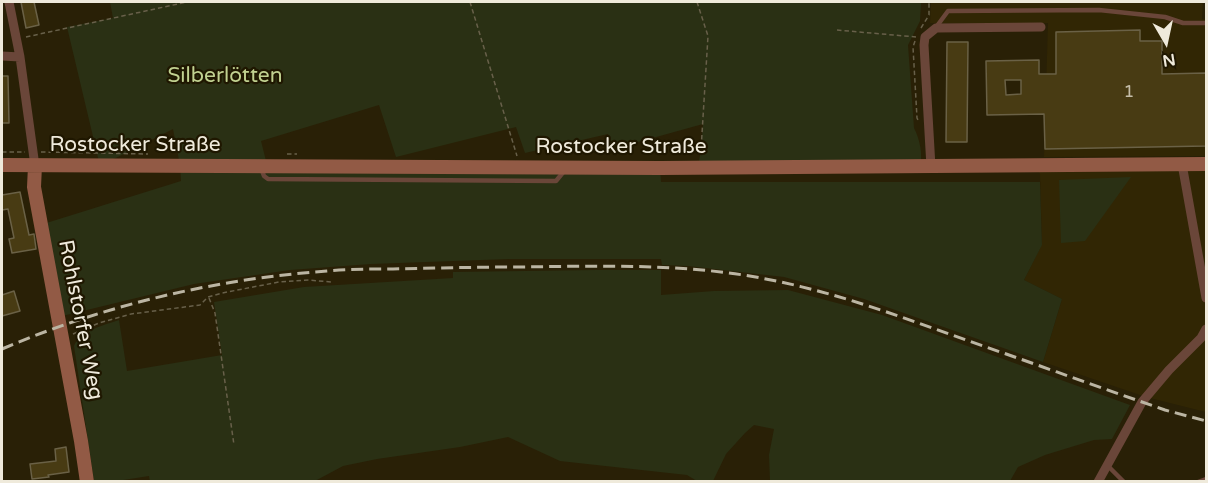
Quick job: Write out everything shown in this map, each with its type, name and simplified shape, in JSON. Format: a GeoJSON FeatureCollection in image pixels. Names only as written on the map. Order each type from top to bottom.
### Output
{"type":"FeatureCollection","features":[{"type":"Feature","properties":{"kind":"street"},"geometry":{"type":"LineString","coordinates":[[9,2],[20,57],[35,166]]}},
{"type":"Feature","properties":{"kind":"street"},"geometry":{"type":"LineString","coordinates":[[931,167],[925,37],[936,28],[1041,27]]}},
{"type":"Feature","properties":{"kind":"street"},"geometry":{"type":"LineString","coordinates":[[2,57],[20,57]]}},
{"type":"Feature","properties":{"kind":"street"},"geometry":{"type":"LineString","coordinates":[[1182,164],[1206,298]]}},
{"type":"Feature","properties":{"kind":"street","name":"Rostocker Straße"},"geometry":{"type":"LineString","coordinates":[[2,165],[568,168],[1206,164]]}},
{"type":"Feature","properties":{"kind":"street","name":"Rohlstorfer Weg"},"geometry":{"type":"LineString","coordinates":[[35,166],[34,187],[87,482]]}},
{"type":"Feature","properties":{"kind":"street"},"geometry":{"type":"LineString","coordinates":[[1099,480],[1142,402],[1169,369],[1205,336]]}},
{"type":"Feature","properties":{"kind":"lane"},"geometry":{"type":"LineString","coordinates":[[1017,2],[1017,9]]}},
{"type":"Feature","properties":{"kind":"lane"},"geometry":{"type":"LineString","coordinates":[[1027,9],[1029,2]]}},
{"type":"Feature","properties":{"kind":"lane"},"geometry":{"type":"LineString","coordinates":[[1099,2],[1099,10]]}},
{"type":"Feature","properties":{"kind":"lane"},"geometry":{"type":"LineString","coordinates":[[936,28],[948,10],[1099,10],[1165,17],[1183,23],[1206,23]]}},
{"type":"Feature","properties":{"kind":"lane"},"geometry":{"type":"LineString","coordinates":[[260,165],[264,176],[268,179],[556,181],[568,168]]}},
{"type":"Feature","properties":{"kind":"lane"},"geometry":{"type":"LineString","coordinates":[[1107,465],[1124,482]]}},
{"type":"Feature","properties":{"kind":"lane"},"geometry":{"type":"LineString","coordinates":[[1198,482],[1206,479]]}},
{"type":"Feature","properties":{"kind":"path"},"geometry":{"type":"LineString","coordinates":[[16,39],[187,2]]}},
{"type":"Feature","properties":{"kind":"path"},"geometry":{"type":"LineString","coordinates":[[470,2],[518,156],[518,167]]}},
{"type":"Feature","properties":{"kind":"path"},"geometry":{"type":"LineString","coordinates":[[697,2],[708,36],[701,150]]}},
{"type":"Feature","properties":{"kind":"path"},"geometry":{"type":"LineString","coordinates":[[837,30],[916,37]]}},
{"type":"Feature","properties":{"kind":"path"},"geometry":{"type":"LineString","coordinates":[[2,152],[155,154]]}},
{"type":"Feature","properties":{"kind":"path"},"geometry":{"type":"LineString","coordinates":[[283,155],[302,155]]}},
{"type":"Feature","properties":{"kind":"path"},"geometry":{"type":"LineString","coordinates":[[62,339],[99,323],[131,314],[200,305],[208,297],[222,293],[279,282],[309,280],[331,282]]}},
{"type":"Feature","properties":{"kind":"path"},"geometry":{"type":"LineString","coordinates":[[208,297],[215,313],[234,445]]}},
{"type":"Feature","properties":{"kind":"shaded area"},"geometry":{"type":"Polygon","coordinates":[[[931,2],[1203,2],[1202,19],[1206,20],[1206,156],[1044,157],[1048,23],[930,23],[931,2]]]}},
{"type":"Feature","properties":{"kind":"shaded area"},"geometry":{"type":"Polygon","coordinates":[[[1206,164],[1206,412],[1146,397],[1043,362],[1062,299],[1024,280],[1042,244],[1040,174],[1036,166],[1206,164]]]}},
{"type":"Feature","properties":{"kind":"green space","name":"Silberlötten"},"geometry":{"type":"Polygon","coordinates":[[[110,2],[921,2],[920,21],[908,45],[914,128],[921,152],[920,167],[698,168],[703,124],[613,149],[608,134],[525,153],[516,127],[396,157],[379,105],[261,141],[267,165],[660,168],[661,182],[1040,182],[1042,245],[1024,280],[1062,299],[1043,362],[864,299],[784,277],[662,265],[661,259],[509,259],[371,264],[290,270],[194,284],[58,317],[40,225],[181,181],[173,129],[100,166],[67,27],[113,18],[110,2]]]}},
{"type":"Feature","properties":{"kind":"green space"},"geometry":{"type":"Polygon","coordinates":[[[1131,177],[1085,241],[1061,243],[1059,180],[1131,177]]]}},
{"type":"Feature","properties":{"kind":"green space"},"geometry":{"type":"Polygon","coordinates":[[[661,270],[661,295],[714,291],[788,290],[882,315],[1130,405],[1112,439],[1094,440],[1045,455],[1018,467],[1010,481],[770,481],[769,455],[774,429],[754,425],[726,454],[713,481],[697,481],[687,475],[560,461],[508,437],[343,466],[315,481],[150,482],[149,476],[117,481],[94,481],[74,346],[81,336],[93,329],[119,320],[127,371],[222,355],[214,302],[304,287],[453,278],[453,272],[661,270]]]}},
{"type":"Feature","properties":{"kind":"building"},"geometry":{"type":"Polygon","coordinates":[[[21,2],[34,2],[39,25],[26,28],[21,2]]]}},
{"type":"Feature","properties":{"kind":"building"},"geometry":{"type":"Polygon","coordinates":[[[1140,30],[1140,41],[1162,41],[1162,74],[1206,73],[1206,146],[1045,149],[1044,114],[987,115],[986,61],[1039,60],[1039,74],[1056,74],[1056,32],[1140,30]],[[1005,80],[1006,95],[1021,94],[1021,80],[1005,80]]]}},
{"type":"Feature","properties":{"kind":"building"},"geometry":{"type":"Polygon","coordinates":[[[947,42],[968,42],[967,142],[946,142],[947,42]]]}},
{"type":"Feature","properties":{"kind":"building"},"geometry":{"type":"Polygon","coordinates":[[[2,76],[8,76],[9,123],[2,123],[2,76]]]}},
{"type":"Feature","properties":{"kind":"building"},"geometry":{"type":"Polygon","coordinates":[[[20,192],[29,235],[34,234],[36,249],[12,253],[9,239],[14,238],[8,209],[2,210],[2,195],[20,192]]]}},
{"type":"Feature","properties":{"kind":"building"},"geometry":{"type":"Polygon","coordinates":[[[14,291],[20,311],[2,316],[2,295],[14,291]]]}},
{"type":"Feature","properties":{"kind":"building"},"geometry":{"type":"Polygon","coordinates":[[[66,447],[69,472],[32,479],[30,464],[56,461],[55,449],[66,447]]]}},
{"type":"Feature","properties":{"kind":"railway"},"geometry":{"type":"LineString","coordinates":[[2,349],[80,319],[121,307],[161,296],[243,280],[335,270],[368,269],[583,266],[677,268],[771,280],[839,297],[1165,410],[1206,421]]}}]}
